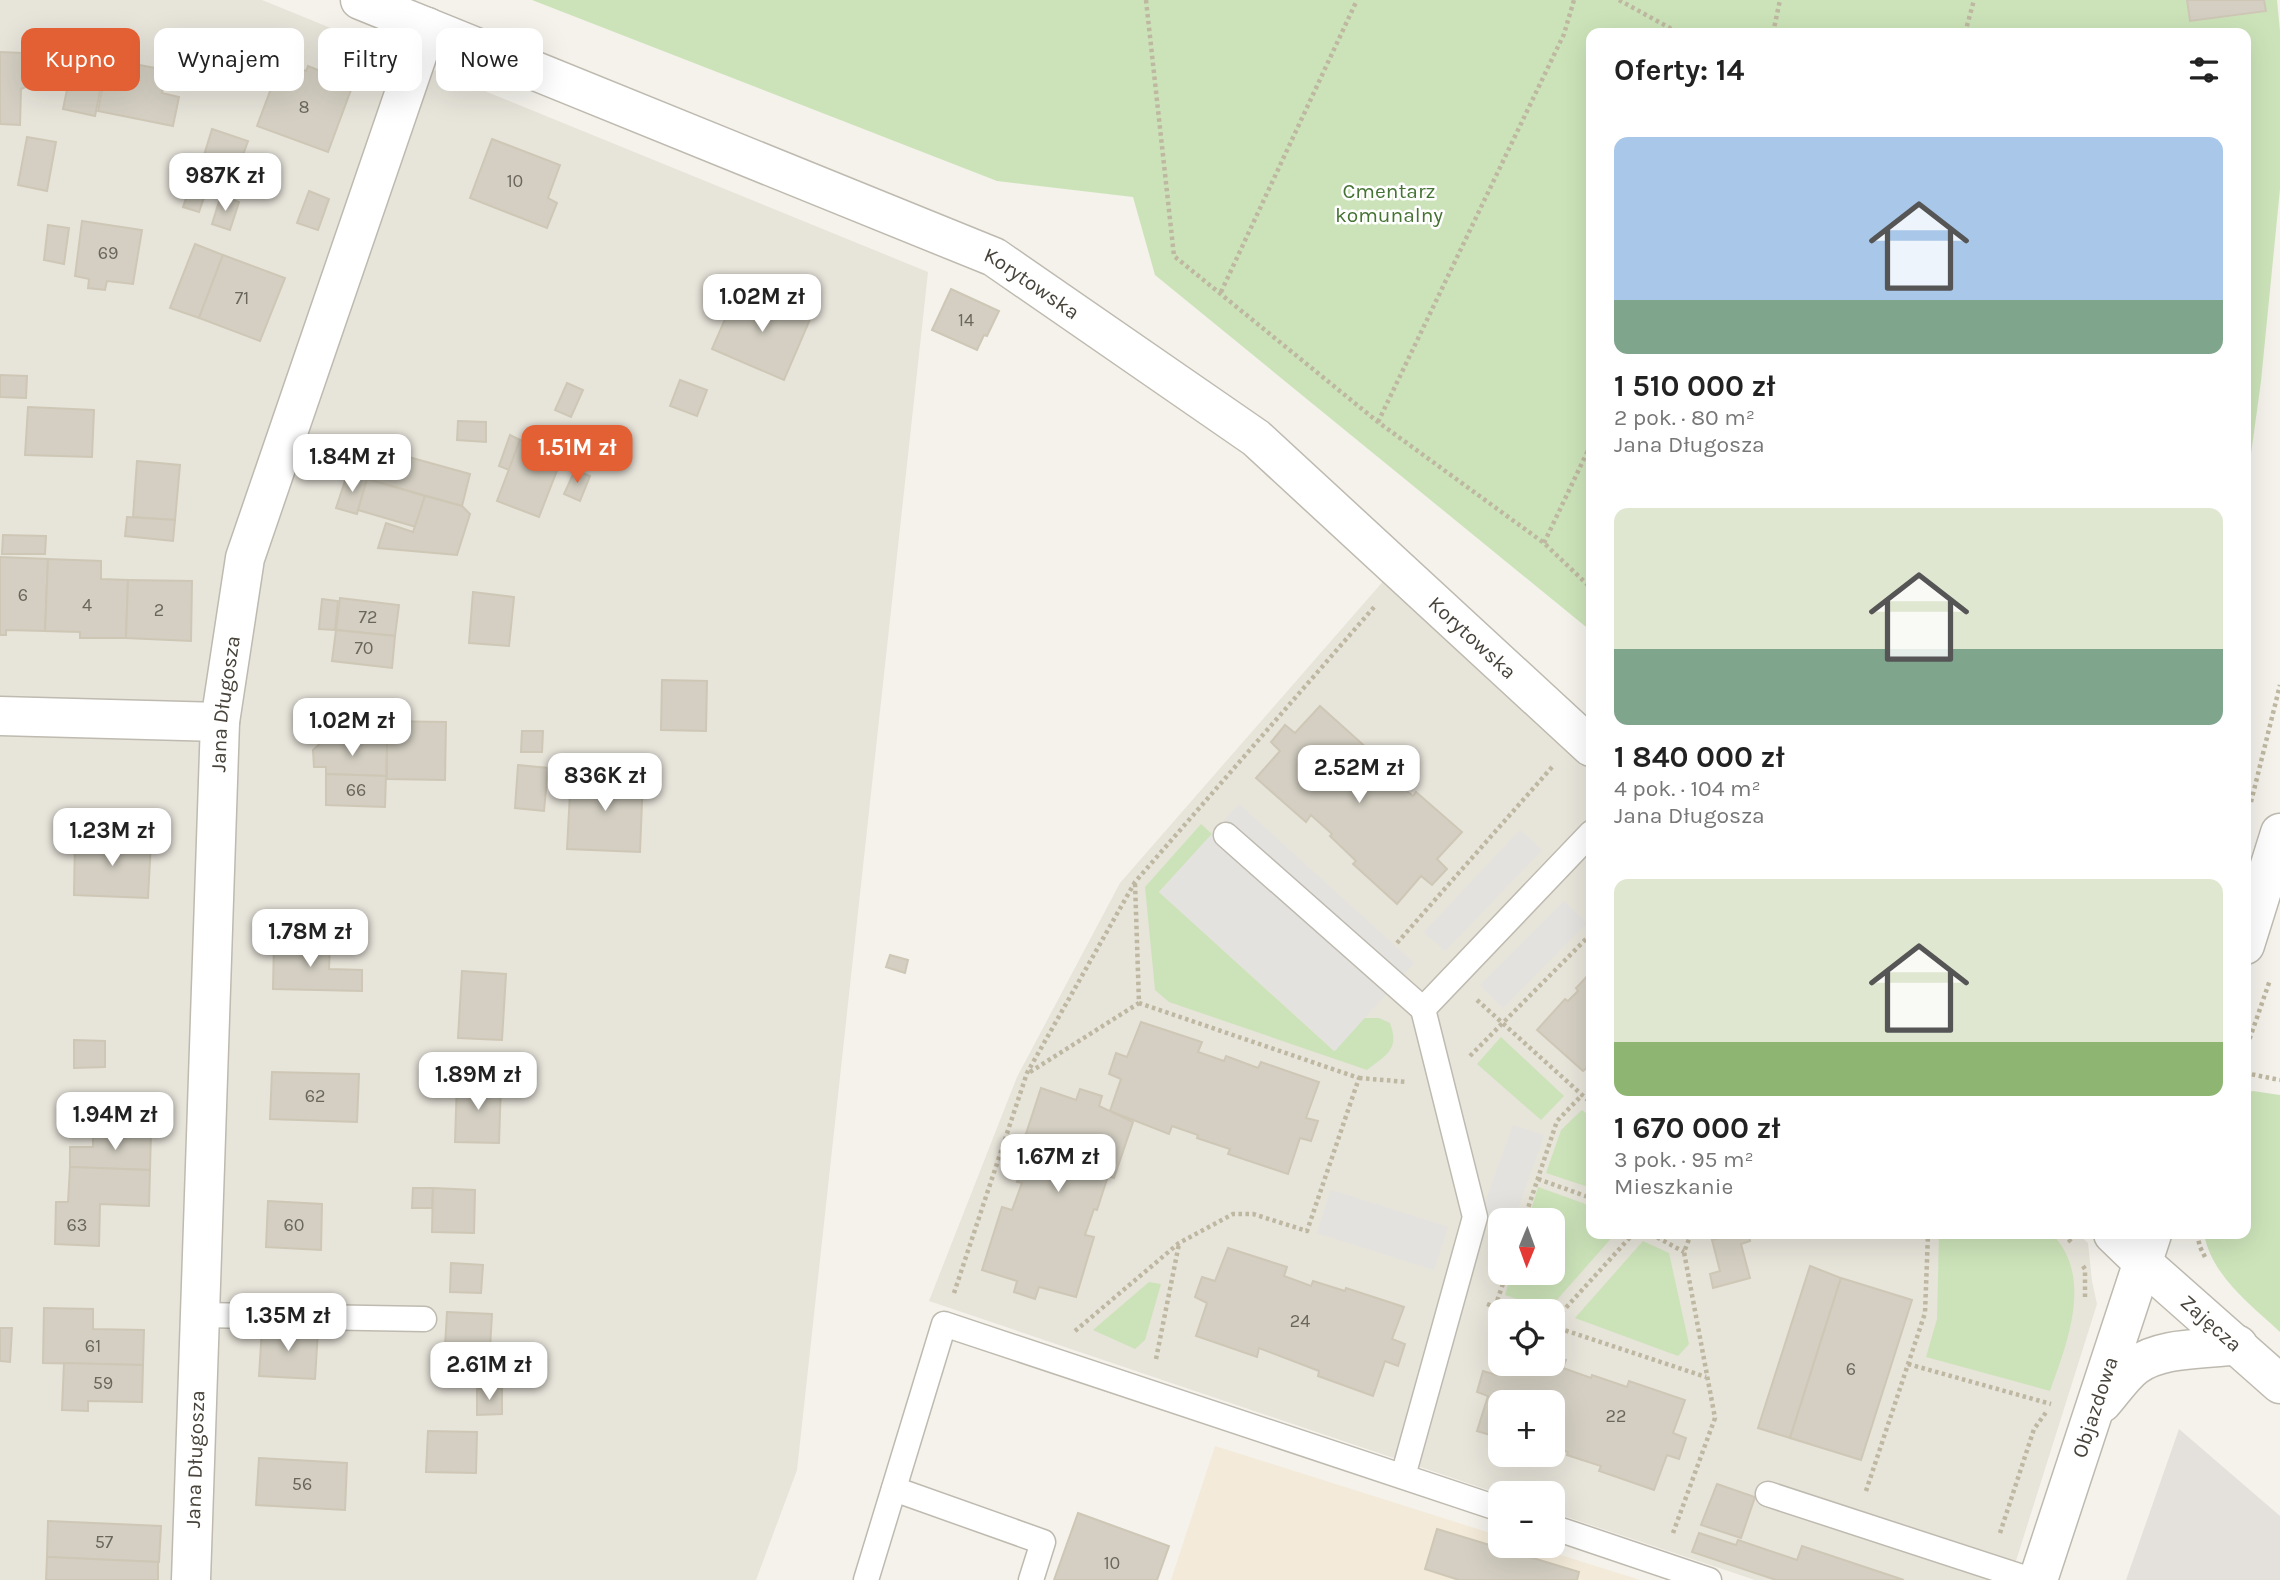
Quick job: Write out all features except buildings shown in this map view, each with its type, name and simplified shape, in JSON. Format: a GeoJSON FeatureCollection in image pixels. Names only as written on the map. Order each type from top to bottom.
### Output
{"type":"FeatureCollection","features":[{"type":"Feature","properties":{"kind":"street","name":"Korytowska"},"geometry":{"type":"LineString","coordinates":[[360,0],[994,257],[1256,438],[1585,741]]}},
{"type":"Feature","properties":{"kind":"street","name":"Jana Długosza"},"geometry":{"type":"LineString","coordinates":[[191,1580],[220,722],[245,558],[427,27]]}},
{"type":"Feature","properties":{"kind":"street"},"geometry":{"type":"LineString","coordinates":[[0,716],[220,722]]}},
{"type":"Feature","properties":{"kind":"street"},"geometry":{"type":"LineString","coordinates":[[2259,957],[2280,833]]}},
{"type":"Feature","properties":{"kind":"street"},"geometry":{"type":"LineString","coordinates":[[2125,1239],[2147,1248]]}},
{"type":"Feature","properties":{"kind":"street","name":"Zajęcza"},"geometry":{"type":"LineString","coordinates":[[2147,1248],[2238,1345],[2280,1384]]}},
{"type":"Feature","properties":{"kind":"street","name":"Objazdowa"},"geometry":{"type":"LineString","coordinates":[[2038,1580],[2147,1248]]}},
{"type":"Feature","properties":{"kind":"street"},"geometry":{"type":"LineString","coordinates":[[2093,1412],[2136,1366],[2172,1352],[2238,1345]]}},
{"type":"Feature","properties":{"kind":"lane"},"geometry":{"type":"LineString","coordinates":[[1226,835],[1423,1009],[1475,1217],[1403,1476]]}},
{"type":"Feature","properties":{"kind":"lane"},"geometry":{"type":"LineString","coordinates":[[1423,1009],[1586,838]]}},
{"type":"Feature","properties":{"kind":"lane"},"geometry":{"type":"LineString","coordinates":[[201,1315],[424,1319]]}},
{"type":"Feature","properties":{"kind":"lane"},"geometry":{"type":"LineString","coordinates":[[866,1580],[944,1324],[1488,1505]]}},
{"type":"Feature","properties":{"kind":"lane"},"geometry":{"type":"LineString","coordinates":[[894,1489],[1043,1542],[1031,1580]]}},
{"type":"Feature","properties":{"kind":"lane"},"geometry":{"type":"LineString","coordinates":[[1768,1494],[2031,1580]]}},
{"type":"Feature","properties":{"kind":"lane"},"geometry":{"type":"LineString","coordinates":[[1565,1531],[1709,1580]]}},
{"type":"Feature","properties":{"kind":"path"},"geometry":{"type":"LineString","coordinates":[[1146,0],[1174,256],[1378,422],[1544,543],[1586,583]]}},
{"type":"Feature","properties":{"kind":"path"},"geometry":{"type":"LineString","coordinates":[[1221,292],[1357,0]]}},
{"type":"Feature","properties":{"kind":"path"},"geometry":{"type":"LineString","coordinates":[[1378,422],[1564,34],[1574,0]]}},
{"type":"Feature","properties":{"kind":"path"},"geometry":{"type":"LineString","coordinates":[[1619,0],[1670,28]]}},
{"type":"Feature","properties":{"kind":"path"},"geometry":{"type":"LineString","coordinates":[[1774,28],[1780,0]]}},
{"type":"Feature","properties":{"kind":"path"},"geometry":{"type":"LineString","coordinates":[[1966,28],[1973,0]]}},
{"type":"Feature","properties":{"kind":"path"},"geometry":{"type":"LineString","coordinates":[[1544,543],[1586,455]]}},
{"type":"Feature","properties":{"kind":"path"},"geometry":{"type":"LineString","coordinates":[[944,1324],[1027,1073],[1135,881],[1403,574]]}},
{"type":"Feature","properties":{"kind":"path"},"geometry":{"type":"LineString","coordinates":[[2251,803],[2280,685]]}},
{"type":"Feature","properties":{"kind":"path"},"geometry":{"type":"LineString","coordinates":[[1376,967],[1585,741]]}},
{"type":"Feature","properties":{"kind":"path"},"geometry":{"type":"LineString","coordinates":[[1135,881],[1139,1003]]}},
{"type":"Feature","properties":{"kind":"path"},"geometry":{"type":"LineString","coordinates":[[1139,1003],[1359,1078],[1442,1084],[1586,939]]}},
{"type":"Feature","properties":{"kind":"path"},"geometry":{"type":"LineString","coordinates":[[2251,1011],[2259,957]]}},
{"type":"Feature","properties":{"kind":"path"},"geometry":{"type":"LineString","coordinates":[[1453,978],[1586,1099]]}},
{"type":"Feature","properties":{"kind":"path"},"geometry":{"type":"LineString","coordinates":[[1027,1073],[1139,1003]]}},
{"type":"Feature","properties":{"kind":"path"},"geometry":{"type":"LineString","coordinates":[[2251,1074],[2280,1080]]}},
{"type":"Feature","properties":{"kind":"path"},"geometry":{"type":"LineString","coordinates":[[1044,1356],[1179,1244],[1233,1214],[1253,1214],[1307,1231],[1359,1078]]}},
{"type":"Feature","properties":{"kind":"path"},"geometry":{"type":"LineString","coordinates":[[1528,1208],[1557,1121],[1582,1095]]}},
{"type":"Feature","properties":{"kind":"path"},"geometry":{"type":"LineString","coordinates":[[1538,1179],[1586,1196]]}},
{"type":"Feature","properties":{"kind":"path"},"geometry":{"type":"LineString","coordinates":[[1565,1310],[1628,1239]]}},
{"type":"Feature","properties":{"kind":"path"},"geometry":{"type":"LineString","coordinates":[[1660,1239],[1684,1252]]}},
{"type":"Feature","properties":{"kind":"path"},"geometry":{"type":"LineString","coordinates":[[1661,1564],[1715,1418],[1684,1252],[1689,1239]]}},
{"type":"Feature","properties":{"kind":"path"},"geometry":{"type":"LineString","coordinates":[[1856,1522],[1925,1313],[1928,1239]]}},
{"type":"Feature","properties":{"kind":"path"},"geometry":{"type":"LineString","coordinates":[[2067,1239],[2075,1250]]}},
{"type":"Feature","properties":{"kind":"path"},"geometry":{"type":"LineString","coordinates":[[1150,1392],[1179,1244]]}},
{"type":"Feature","properties":{"kind":"path"},"geometry":{"type":"LineString","coordinates":[[2080,1260],[2085,1269],[2085,1305]]}},
{"type":"Feature","properties":{"kind":"path"},"geometry":{"type":"LineString","coordinates":[[1565,1328],[1707,1377]]}},
{"type":"Feature","properties":{"kind":"path"},"geometry":{"type":"LineString","coordinates":[[1908,1364],[2052,1405]]}},
{"type":"Feature","properties":{"kind":"shaded area"},"geometry":{"type":"Polygon","coordinates":[[[0,0],[262,0],[331,28],[318,28],[318,91],[422,91],[422,65],[436,71],[436,91],[485,91],[928,272],[797,1470],[756,1580],[0,1580],[0,0]]]}},
{"type":"Feature","properties":{"kind":"shaded area"},"geometry":{"type":"Polygon","coordinates":[[[1386,578],[1586,767],[1586,1239],[2084,1239],[2088,1243],[2097,1304],[2010,1580],[1755,1580],[1565,1516],[1565,1481],[1488,1481],[1488,1490],[929,1301],[1017,1077],[1120,883],[1386,578]]]}},
{"type":"Feature","properties":{"kind":"shaded area"},"geometry":{"type":"Polygon","coordinates":[[[1239,804],[1414,963],[1335,1051],[1159,892],[1239,804]]]}},
{"type":"Feature","properties":{"kind":"shaded area"},"geometry":{"type":"Polygon","coordinates":[[[1520,830],[1542,850],[1445,951],[1424,932],[1520,830]]]}},
{"type":"Feature","properties":{"kind":"shaded area"},"geometry":{"type":"Polygon","coordinates":[[[1564,901],[1586,922],[1503,1008],[1480,985],[1564,901]]]}},
{"type":"Feature","properties":{"kind":"shaded area"},"geometry":{"type":"Polygon","coordinates":[[[1513,1125],[1544,1135],[1518,1208],[1488,1208],[1488,1222],[1479,1219],[1513,1125]]]}},
{"type":"Feature","properties":{"kind":"shaded area"},"geometry":{"type":"Polygon","coordinates":[[[1331,1190],[1448,1227],[1434,1270],[1317,1233],[1331,1190]]]}},
{"type":"Feature","properties":{"kind":"shaded area"},"geometry":{"type":"Polygon","coordinates":[[[2179,1429],[2280,1516],[2280,1580],[2126,1580],[2179,1429]]]}},
{"type":"Feature","properties":{"kind":"shaded area"},"geometry":{"type":"Polygon","coordinates":[[[1215,1446],[1488,1532],[1488,1558],[1565,1556],[1640,1580],[1171,1580],[1215,1446]]]}},
{"type":"Feature","properties":{"kind":"green space","name":"Cmentarz komunalny"},"geometry":{"type":"Polygon","coordinates":[[[532,0],[2277,0],[2280,31],[2280,189],[2251,454],[2251,28],[1586,28],[1586,627],[1155,275],[1133,197],[997,181],[532,0]]]}},
{"type":"Feature","properties":{"kind":"green space"},"geometry":{"type":"Polygon","coordinates":[[[1201,824],[1212,834],[1159,892],[1334,1051],[1364,1018],[1379,1018],[1390,1023],[1393,1032],[1392,1046],[1385,1056],[1367,1070],[1169,1002],[1155,990],[1145,887],[1201,824]]]}},
{"type":"Feature","properties":{"kind":"green space"},"geometry":{"type":"Polygon","coordinates":[[[1501,1037],[1564,1096],[1541,1120],[1477,1064],[1501,1037]]]}},
{"type":"Feature","properties":{"kind":"green space"},"geometry":{"type":"Polygon","coordinates":[[[2251,1092],[2280,1095],[2280,1332],[2245,1300],[2224,1276],[2215,1263],[2205,1239],[2251,1239],[2251,1092]]]}},
{"type":"Feature","properties":{"kind":"green space"},"geometry":{"type":"Polygon","coordinates":[[[1582,1110],[1586,1114],[1586,1186],[1546,1173],[1561,1130],[1582,1110]]]}},
{"type":"Feature","properties":{"kind":"green space"},"geometry":{"type":"Polygon","coordinates":[[[1538,1187],[1586,1204],[1586,1239],[1611,1239],[1558,1299],[1516,1299],[1505,1295],[1508,1285],[1565,1285],[1565,1208],[1532,1208],[1538,1187]]]}},
{"type":"Feature","properties":{"kind":"green space"},"geometry":{"type":"Polygon","coordinates":[[[1939,1239],[2056,1239],[2065,1251],[2072,1270],[2073,1311],[2050,1391],[1926,1357],[1937,1319],[1939,1239]]]}},
{"type":"Feature","properties":{"kind":"green space"},"geometry":{"type":"Polygon","coordinates":[[[1643,1241],[1669,1253],[1689,1344],[1678,1356],[1575,1318],[1643,1241]]]}},
{"type":"Feature","properties":{"kind":"green space"},"geometry":{"type":"Polygon","coordinates":[[[1149,1282],[1161,1284],[1145,1340],[1135,1349],[1093,1330],[1149,1282]]]}}]}
